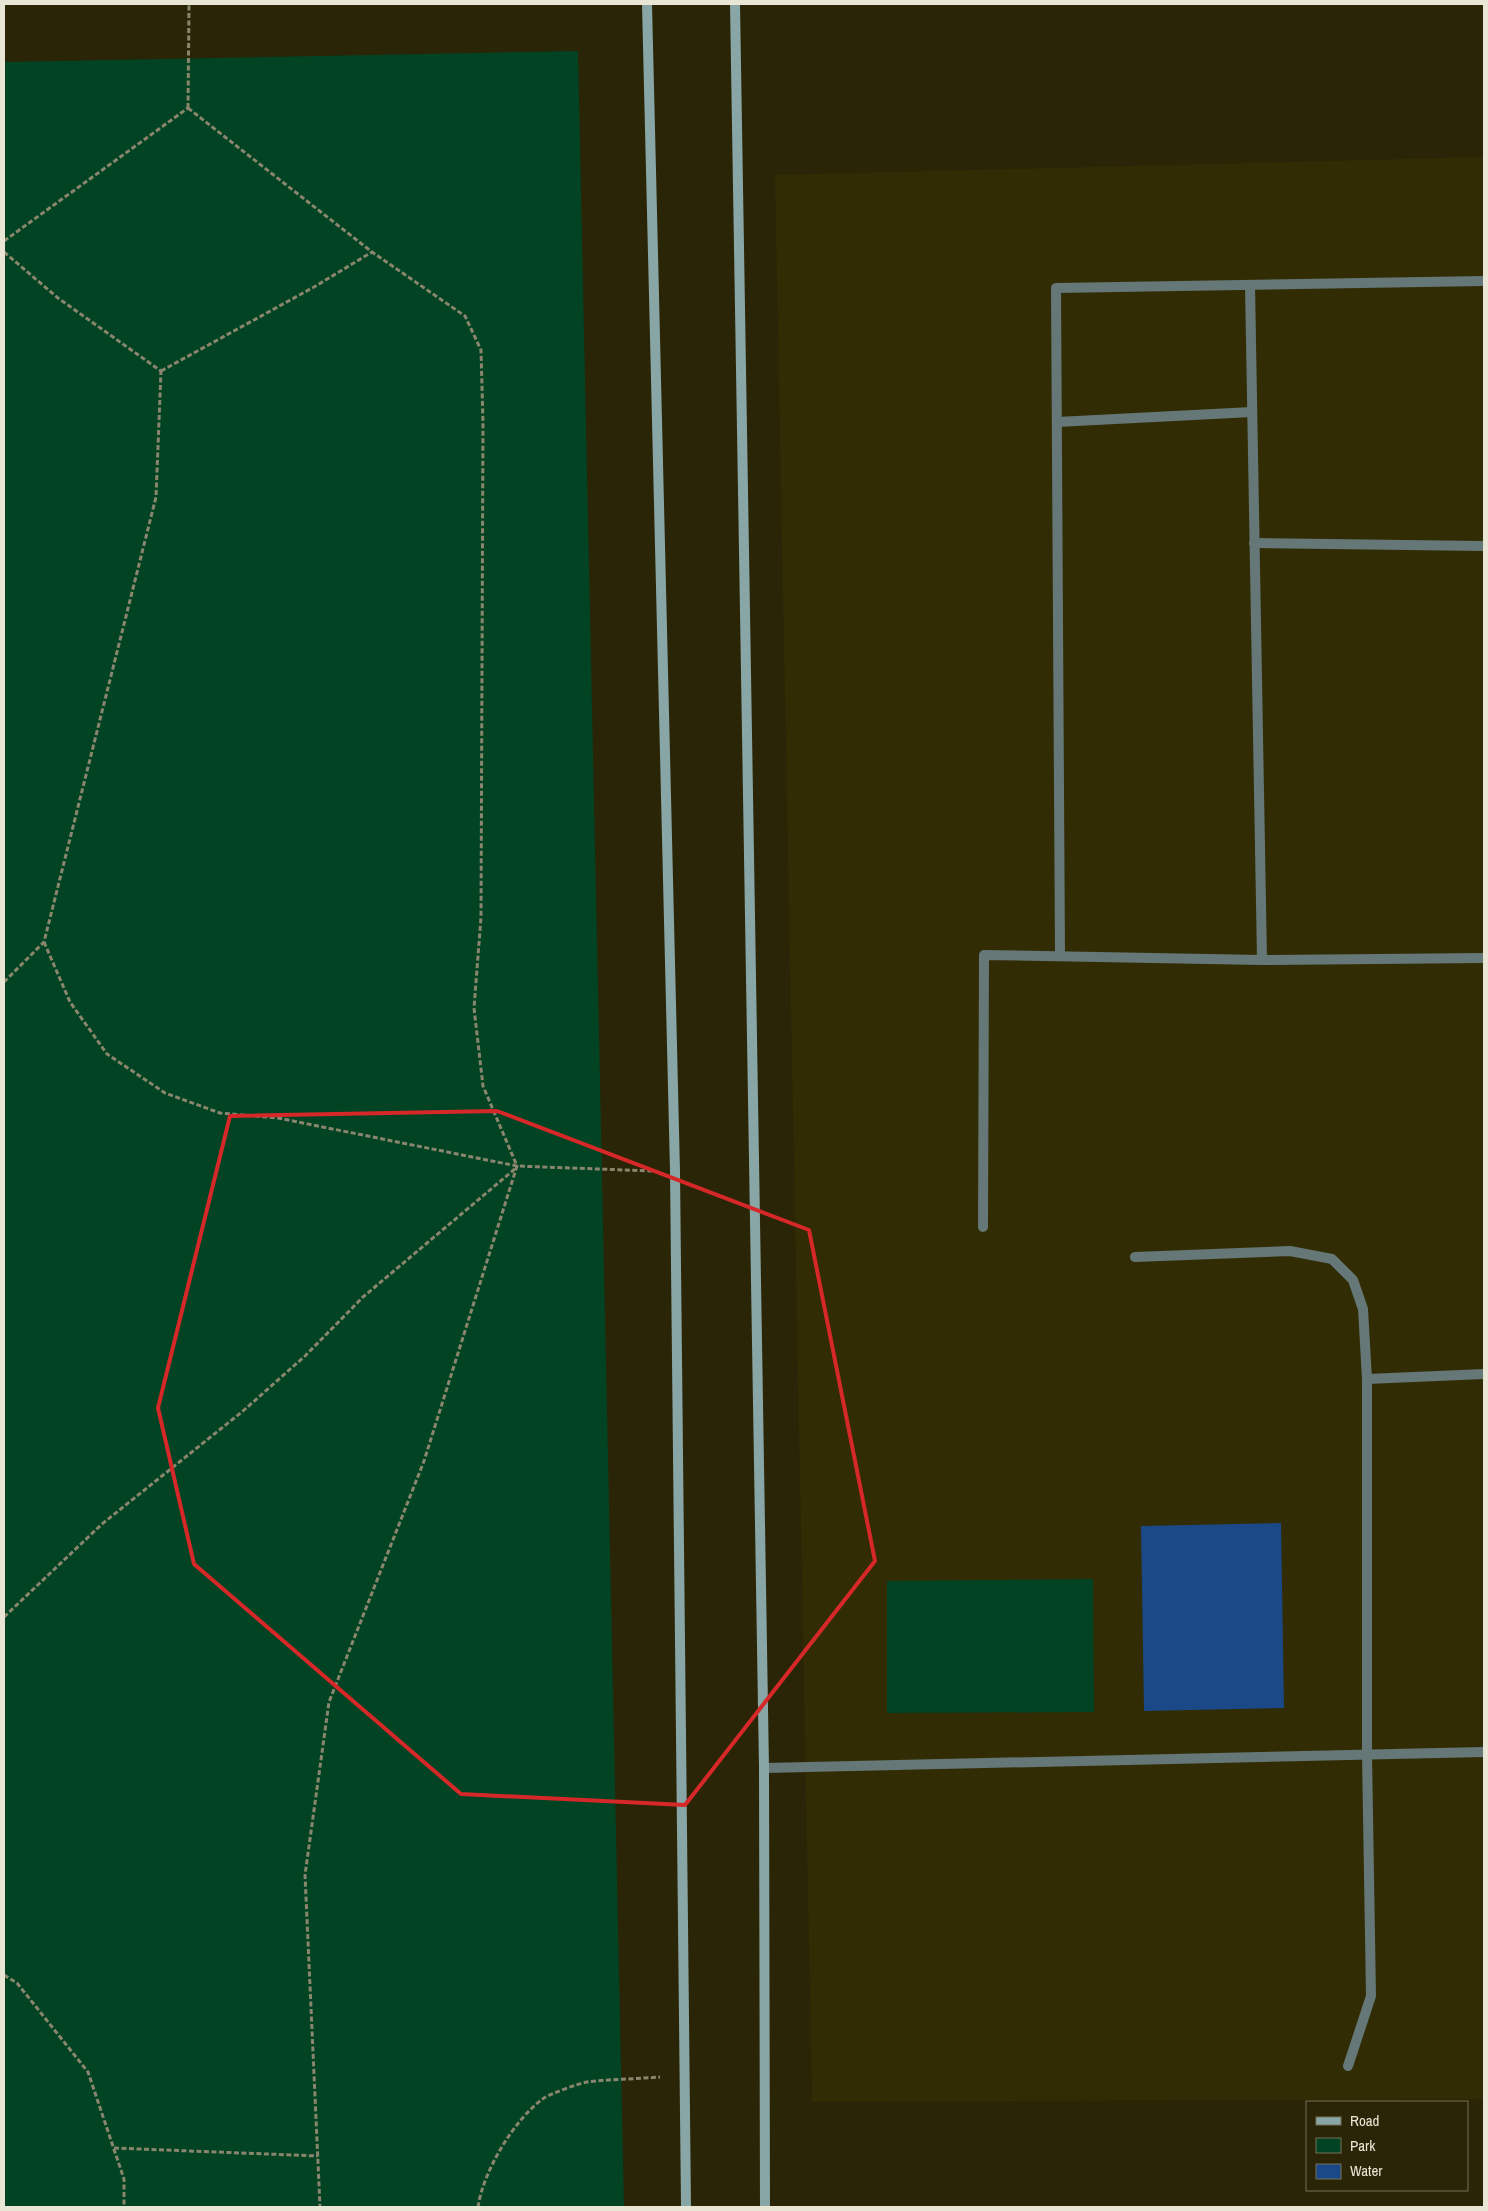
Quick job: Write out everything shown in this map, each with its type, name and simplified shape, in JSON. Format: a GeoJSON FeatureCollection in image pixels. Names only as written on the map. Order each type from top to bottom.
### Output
{"type":"FeatureCollection","features":[{"type":"Feature","properties":{"kind":"street"},"geometry":{"type":"LineString","coordinates":[[647,4],[675,1171],[686,2207]]}},
{"type":"Feature","properties":{"kind":"street"},"geometry":{"type":"LineString","coordinates":[[735,4],[764,1768],[765,2207]]}},
{"type":"Feature","properties":{"kind":"lane"},"geometry":{"type":"LineString","coordinates":[[1060,955],[1056,288],[1484,282]]}},
{"type":"Feature","properties":{"kind":"lane"},"geometry":{"type":"LineString","coordinates":[[1250,285],[1262,960]]}},
{"type":"Feature","properties":{"kind":"lane"},"geometry":{"type":"LineString","coordinates":[[1057,422],[1252,412]]}},
{"type":"Feature","properties":{"kind":"lane"},"geometry":{"type":"LineString","coordinates":[[1254,542],[1484,546]]}},
{"type":"Feature","properties":{"kind":"lane"},"geometry":{"type":"LineString","coordinates":[[983,1227],[984,954],[1262,960],[1484,958]]}},
{"type":"Feature","properties":{"kind":"lane"},"geometry":{"type":"LineString","coordinates":[[1135,1257],[1290,1251],[1332,1259],[1353,1280],[1363,1309],[1367,1378],[1367,1754],[1371,1996],[1348,2066]]}},
{"type":"Feature","properties":{"kind":"lane"},"geometry":{"type":"LineString","coordinates":[[1367,1378],[1484,1374]]}},
{"type":"Feature","properties":{"kind":"lane"},"geometry":{"type":"LineString","coordinates":[[764,1768],[1484,1752]]}},
{"type":"Feature","properties":{"kind":"path"},"geometry":{"type":"LineString","coordinates":[[188,108],[189,4]]}},
{"type":"Feature","properties":{"kind":"path"},"geometry":{"type":"LineString","coordinates":[[4,241],[188,108]]}},
{"type":"Feature","properties":{"kind":"path"},"geometry":{"type":"LineString","coordinates":[[188,108],[372,252],[465,316],[481,350],[483,422],[481,918],[474,1008],[483,1086],[517,1166],[424,1461],[330,1702],[305,1875],[320,2207]]}},
{"type":"Feature","properties":{"kind":"path"},"geometry":{"type":"LineString","coordinates":[[4,252],[58,298],[161,371]]}},
{"type":"Feature","properties":{"kind":"path"},"geometry":{"type":"LineString","coordinates":[[161,371],[314,287],[372,252]]}},
{"type":"Feature","properties":{"kind":"path"},"geometry":{"type":"LineString","coordinates":[[4,982],[44,942],[156,497],[161,371]]}},
{"type":"Feature","properties":{"kind":"path"},"geometry":{"type":"LineString","coordinates":[[44,942],[70,1002],[107,1054],[165,1093],[220,1113],[278,1118],[517,1166],[675,1171]]}},
{"type":"Feature","properties":{"kind":"path"},"geometry":{"type":"LineString","coordinates":[[4,1618],[102,1524],[243,1411],[305,1356],[363,1297],[517,1166]]}},
{"type":"Feature","properties":{"kind":"path"},"geometry":{"type":"LineString","coordinates":[[4,1975],[17,1983],[88,2072],[124,2179],[124,2207]]}},
{"type":"Feature","properties":{"kind":"path"},"geometry":{"type":"LineString","coordinates":[[478,2207],[480,2191],[498,2151],[520,2122],[544,2098],[586,2082],[684,2075]]}},
{"type":"Feature","properties":{"kind":"path"},"geometry":{"type":"LineString","coordinates":[[114,2148],[318,2156]]}},
{"type":"Feature","properties":{"kind":"highlighted area"},"geometry":{"type":"Polygon","coordinates":[[[497,1111],[809,1230],[875,1561],[685,1805],[461,1794],[194,1564],[158,1408],[230,1116],[497,1111]]]}},
{"type":"Feature","properties":{"kind":"shaded area"},"geometry":{"type":"Polygon","coordinates":[[[1484,157],[1484,2099],[812,2102],[775,175],[1484,157]]]}},
{"type":"Feature","properties":{"kind":"green space"},"geometry":{"type":"Polygon","coordinates":[[[578,51],[624,2207],[4,2207],[4,62],[578,51]]]}},
{"type":"Feature","properties":{"kind":"green space"},"geometry":{"type":"Polygon","coordinates":[[[1093,1579],[1094,1712],[887,1713],[887,1581],[1093,1579]]]}},
{"type":"Feature","properties":{"kind":"water"},"geometry":{"type":"Polygon","coordinates":[[[1281,1523],[1284,1708],[1144,1711],[1141,1526],[1281,1523]]]}}]}
